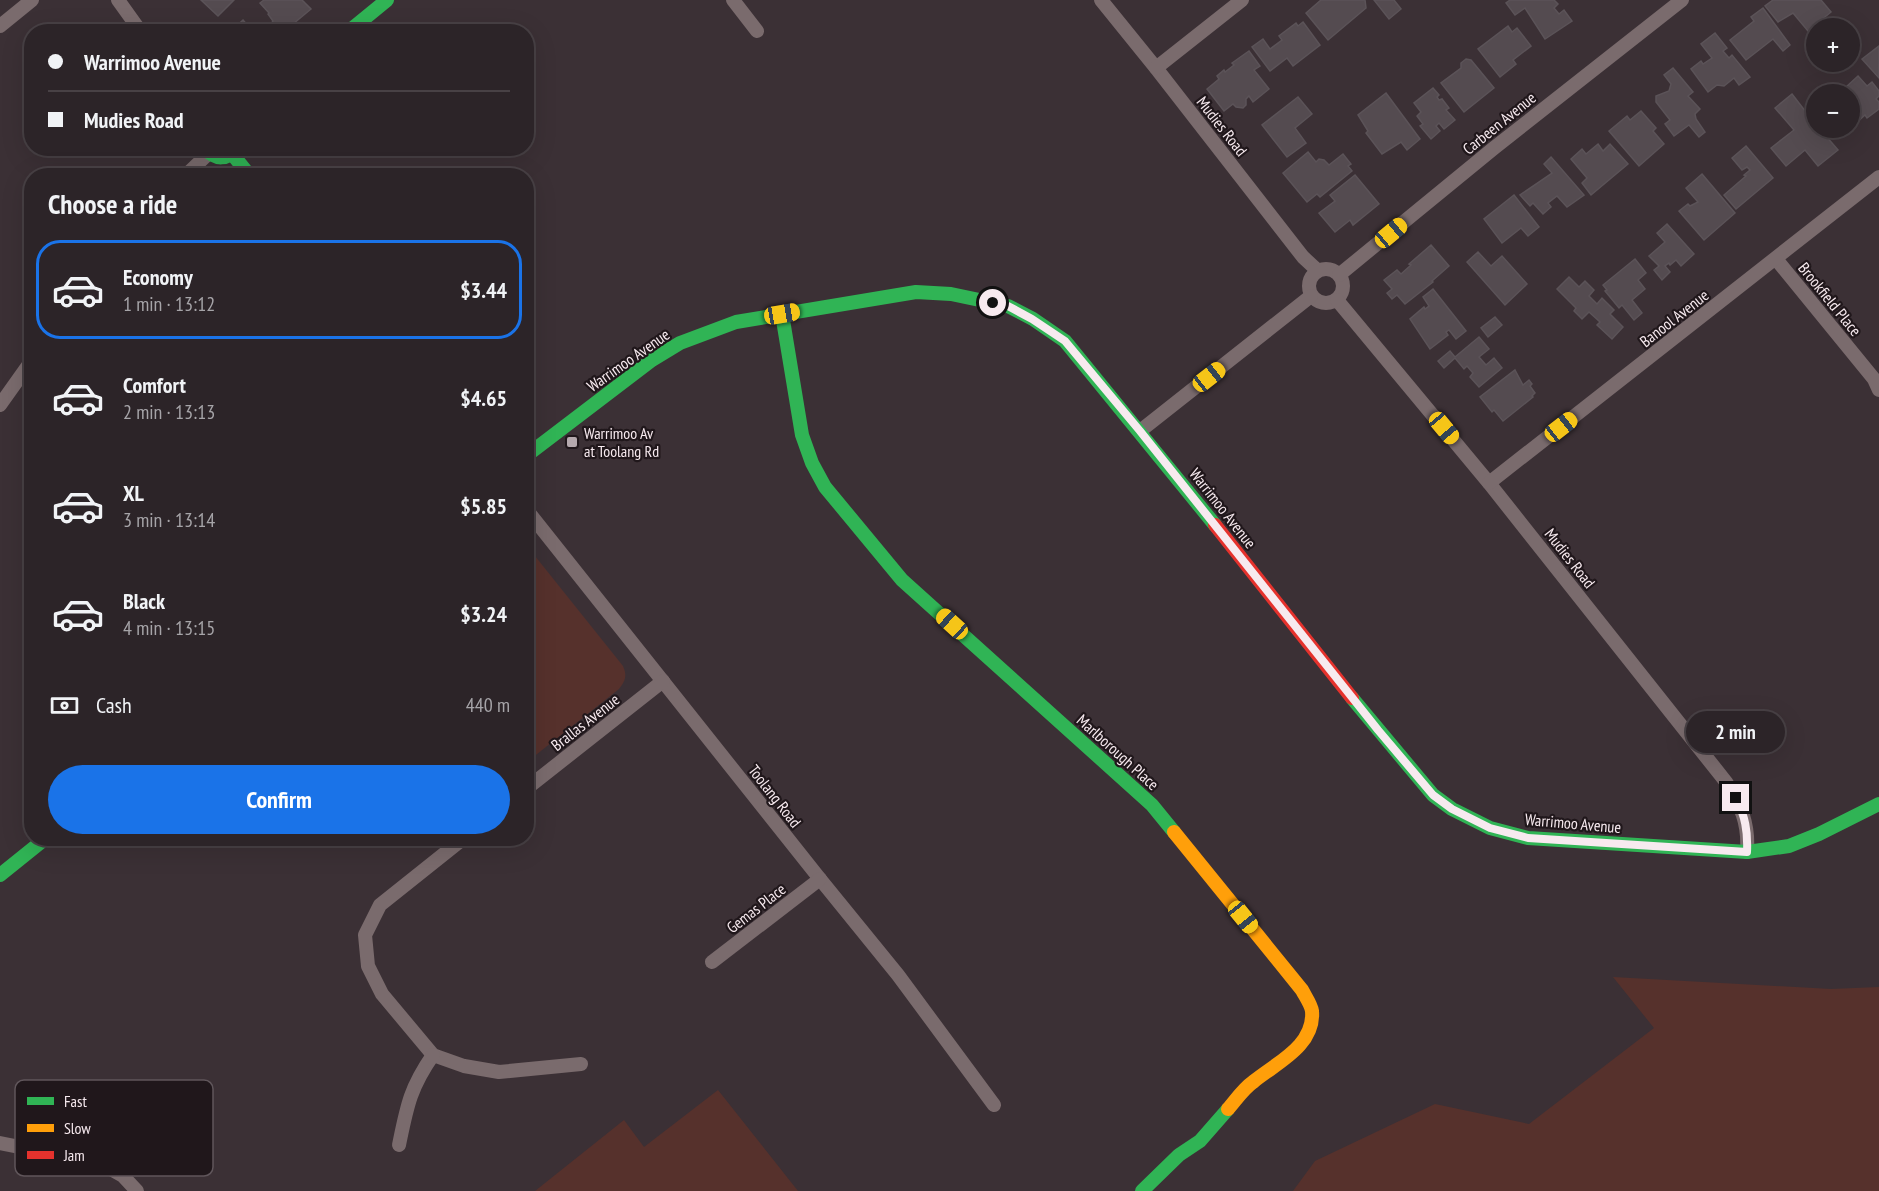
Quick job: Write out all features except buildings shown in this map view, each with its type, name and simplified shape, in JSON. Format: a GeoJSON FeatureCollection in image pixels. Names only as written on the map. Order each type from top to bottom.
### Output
{"type":"FeatureCollection","features":[{"type":"Feature","properties":{"kind":"street"},"geometry":{"type":"LineString","coordinates":[[0,26],[32,0]]}},
{"type":"Feature","properties":{"kind":"street"},"geometry":{"type":"LineString","coordinates":[[118,0],[135,24]]}},
{"type":"Feature","properties":{"kind":"street"},"geometry":{"type":"LineString","coordinates":[[358,24],[387,0]]}},
{"type":"Feature","properties":{"kind":"street"},"geometry":{"type":"LineString","coordinates":[[733,0],[757,30]]}},
{"type":"Feature","properties":{"kind":"street","name":"Mudies Road"},"geometry":{"type":"LineString","coordinates":[[1101,0],[1303,257],[1317,270]]}},
{"type":"Feature","properties":{"kind":"street"},"geometry":{"type":"LineString","coordinates":[[1156,68],[1242,0]]}},
{"type":"Feature","properties":{"kind":"street","name":"Carbeen Avenue"},"geometry":{"type":"LineString","coordinates":[[1339,275],[1494,148],[1682,0]]}},
{"type":"Feature","properties":{"kind":"street"},"geometry":{"type":"LineString","coordinates":[[192,168],[203,156]]}},
{"type":"Feature","properties":{"kind":"street","name":"Banool Avenue"},"geometry":{"type":"LineString","coordinates":[[1489,483],[1879,177]]}},
{"type":"Feature","properties":{"kind":"street","name":"Brookfield Place"},"geometry":{"type":"LineString","coordinates":[[1776,259],[1874,379],[1879,390]]}},
{"type":"Feature","properties":{"kind":"street"},"geometry":{"type":"LineString","coordinates":[[1329,269],[1339,275],[1343,291],[1337,300],[1322,303],[1311,296],[1308,285],[1312,274],[1317,270],[1329,269]]}},
{"type":"Feature","properties":{"kind":"street","name":"Warrimoo Avenue"},"geometry":{"type":"LineString","coordinates":[[534,450],[652,360],[680,343],[736,322],[916,292],[951,294],[1008,306],[1065,341],[1140,431],[1378,730],[1433,795],[1452,809],[1490,828],[1528,838],[1747,852],[1789,846],[1819,834],[1879,804]]}},
{"type":"Feature","properties":{"kind":"street"},"geometry":{"type":"LineString","coordinates":[[1140,431],[1311,296]]}},
{"type":"Feature","properties":{"kind":"street","name":"Mudies Road"},"geometry":{"type":"LineString","coordinates":[[1337,300],[1489,483],[1726,782],[1745,818],[1747,852]]}},
{"type":"Feature","properties":{"kind":"street","name":"Marlborough Place"},"geometry":{"type":"LineString","coordinates":[[782,314],[802,435],[812,463],[825,487],[902,580],[1152,805],[1302,990],[1312,1009],[1310,1029],[1299,1046],[1251,1083],[1200,1141],[1179,1155],[1142,1191]]}},
{"type":"Feature","properties":{"kind":"street"},"geometry":{"type":"LineString","coordinates":[[0,405],[24,371]]}},
{"type":"Feature","properties":{"kind":"street","name":"Toolang Road"},"geometry":{"type":"LineString","coordinates":[[534,519],[898,975],[994,1105]]}},
{"type":"Feature","properties":{"kind":"street","name":"Brallas Avenue"},"geometry":{"type":"LineString","coordinates":[[534,783],[663,681]]}},
{"type":"Feature","properties":{"kind":"street"},"geometry":{"type":"LineString","coordinates":[[0,875],[36,846]]}},
{"type":"Feature","properties":{"kind":"street"},"geometry":{"type":"LineString","coordinates":[[454,846],[380,905],[365,935],[368,966],[382,994],[433,1055],[464,1066],[500,1072],[581,1064]]}},
{"type":"Feature","properties":{"kind":"street","name":"Gemas Place"},"geometry":{"type":"LineString","coordinates":[[712,962],[820,879]]}},
{"type":"Feature","properties":{"kind":"street"},"geometry":{"type":"LineString","coordinates":[[399,1145],[409,1098],[419,1076],[433,1055]]}},
{"type":"Feature","properties":{"kind":"street"},"geometry":{"type":"LineString","coordinates":[[0,1143],[15,1146]]}},
{"type":"Feature","properties":{"kind":"street"},"geometry":{"type":"LineString","coordinates":[[123,1176],[137,1191]]}},
{"type":"Feature","properties":{"kind":"shaded area"},"geometry":{"type":"Polygon","coordinates":[[[534,555],[623,666],[625,675],[619,689],[534,756],[534,555]]]}},
{"type":"Feature","properties":{"kind":"shaded area"},"geometry":{"type":"Polygon","coordinates":[[[1613,977],[1831,989],[1879,987],[1879,1191],[1293,1191],[1315,1161],[1435,1104],[1529,1124],[1654,1028],[1613,977]]]}},
{"type":"Feature","properties":{"kind":"shaded area"},"geometry":{"type":"Polygon","coordinates":[[[718,1090],[798,1191],[535,1191],[624,1120],[644,1147],[718,1090]]]}},
{"type":"Feature","properties":{"kind":"traffic: fast"},"geometry":{"type":"LineString","coordinates":[[358,24],[387,0]]}},
{"type":"Feature","properties":{"kind":"traffic: fast"},"geometry":{"type":"LineString","coordinates":[[215,156],[228,156]]}},
{"type":"Feature","properties":{"kind":"traffic: fast"},"geometry":{"type":"LineString","coordinates":[[234,156],[244,168]]}},
{"type":"Feature","properties":{"kind":"traffic: fast"},"geometry":{"type":"LineString","coordinates":[[534,450],[652,360],[680,343],[736,322],[916,292],[951,294],[1008,306],[1033,319],[1065,341],[1215,525]]}},
{"type":"Feature","properties":{"kind":"traffic: fast"},"geometry":{"type":"LineString","coordinates":[[782,314],[802,435],[812,463],[825,487],[902,580],[1152,805],[1174,832]]}},
{"type":"Feature","properties":{"kind":"traffic: fast"},"geometry":{"type":"LineString","coordinates":[[1352,698],[1433,795],[1452,809],[1490,828],[1528,838],[1747,852],[1789,846],[1819,834],[1879,804]]}},
{"type":"Feature","properties":{"kind":"traffic: fast"},"geometry":{"type":"LineString","coordinates":[[0,875],[36,846]]}},
{"type":"Feature","properties":{"kind":"traffic: fast"},"geometry":{"type":"LineString","coordinates":[[1142,1191],[1179,1155],[1200,1141],[1228,1109]]}},
{"type":"Feature","properties":{"kind":"traffic: slow"},"geometry":{"type":"LineString","coordinates":[[1174,832],[1302,990],[1312,1011],[1311,1023],[1301,1044],[1249,1085],[1228,1109]]}},
{"type":"Feature","properties":{"kind":"traffic: jam"},"geometry":{"type":"LineString","coordinates":[[1215,525],[1352,698]]}},
{"type":"Feature","properties":{"kind":"place","name":"Warrimoo Av at Toolang Rd"},"geometry":{"type":"Point","coordinates":[572,442]}},
{"type":"Feature","properties":{"kind":"route"},"geometry":{"type":"LineString","coordinates":[[993,303],[1008,306],[1065,341],[1140,431],[1378,730],[1433,795],[1452,809],[1490,828],[1528,838],[1747,852],[1745,818],[1736,798]]}}]}
